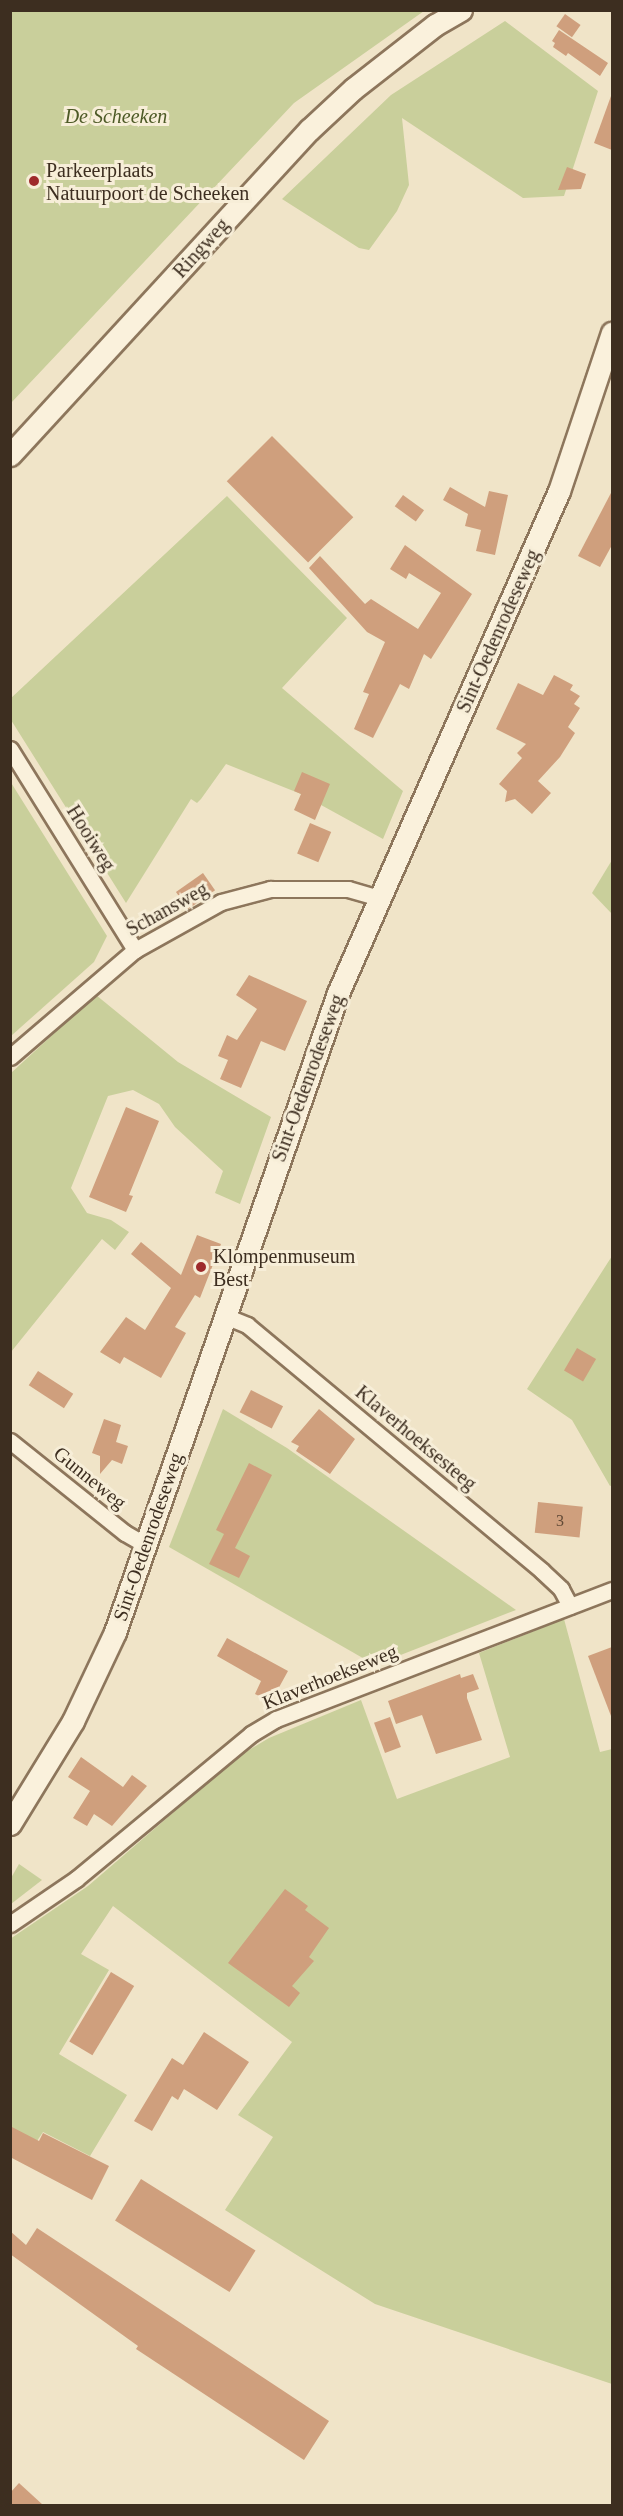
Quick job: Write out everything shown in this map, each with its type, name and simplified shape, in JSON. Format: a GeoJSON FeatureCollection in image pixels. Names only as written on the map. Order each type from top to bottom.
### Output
{"type":"FeatureCollection","features":[{"type":"Feature","properties":{"kind":"street","name":"Ringweg"},"geometry":{"type":"LineString","coordinates":[[10,455],[309,130],[353,89],[435,25],[461,10]]}},
{"type":"Feature","properties":{"kind":"street","name":"Sint-Oedenrodeseweg"},"geometry":{"type":"LineString","coordinates":[[10,1824],[91,1685],[146,1545],[302,1088],[380,898],[559,491],[612,333]]}},
{"type":"Feature","properties":{"kind":"street","name":"Hooiweg"},"geometry":{"type":"LineString","coordinates":[[10,749],[135,950]]}},
{"type":"Feature","properties":{"kind":"street","name":"Schansweg"},"geometry":{"type":"LineString","coordinates":[[10,1058],[135,950],[221,902],[270,889],[348,889],[380,898]]}},
{"type":"Feature","properties":{"kind":"street","name":"Klaverhoeksesteeg"},"geometry":{"type":"LineString","coordinates":[[225,1316],[247,1325],[542,1571],[561,1589],[570,1606]]}},
{"type":"Feature","properties":{"kind":"street","name":"Gunneweg"},"geometry":{"type":"LineString","coordinates":[[10,1441],[125,1533],[146,1545]]}},
{"type":"Feature","properties":{"kind":"street","name":"Klaverhoekseweg"},"geometry":{"type":"LineString","coordinates":[[10,1924],[76,1880],[251,1734],[276,1719],[612,1590]]}},
{"type":"Feature","properties":{"kind":"green space","name":"De Scheeken"},"geometry":{"type":"Polygon","coordinates":[[[11,10],[424,11],[294,103],[11,403],[11,10]]]}},
{"type":"Feature","properties":{"kind":"green space"},"geometry":{"type":"Polygon","coordinates":[[[505,21],[598,91],[564,196],[523,198],[402,118],[409,185],[397,211],[369,250],[359,248],[282,199],[391,95],[505,21]]]}},
{"type":"Feature","properties":{"kind":"green space"},"geometry":{"type":"Polygon","coordinates":[[[227,496],[347,618],[282,688],[403,791],[383,839],[301,794],[226,764],[197,803],[191,799],[126,903],[11,720],[10,699],[227,496]]]}},
{"type":"Feature","properties":{"kind":"green space"},"geometry":{"type":"Polygon","coordinates":[[[10,781],[107,936],[94,962],[11,1036],[10,781]]]}},
{"type":"Feature","properties":{"kind":"green space"},"geometry":{"type":"Polygon","coordinates":[[[612,860],[612,914],[592,893],[612,860]]]}},
{"type":"Feature","properties":{"kind":"green space"},"geometry":{"type":"Polygon","coordinates":[[[96,995],[178,1062],[271,1117],[240,1204],[215,1193],[223,1171],[175,1127],[159,1104],[133,1090],[108,1096],[71,1188],[87,1213],[111,1220],[129,1232],[115,1250],[102,1239],[11,1352],[11,1073],[96,995]]]}},
{"type":"Feature","properties":{"kind":"green space"},"geometry":{"type":"Polygon","coordinates":[[[612,1256],[612,1485],[610,1486],[572,1420],[527,1389],[612,1256]]]}},
{"type":"Feature","properties":{"kind":"green space"},"geometry":{"type":"Polygon","coordinates":[[[223,1409],[287,1448],[516,1610],[375,1665],[169,1547],[223,1409]]]}},
{"type":"Feature","properties":{"kind":"green space"},"geometry":{"type":"Polygon","coordinates":[[[564,1619],[600,1752],[612,1749],[612,2384],[375,2304],[225,2210],[273,2137],[238,2115],[292,2042],[113,1906],[81,1954],[109,1970],[59,2054],[127,2095],[90,2156],[43,2132],[37,2141],[11,2128],[10,1939],[88,1886],[239,1756],[269,1738],[361,1700],[397,1799],[510,1757],[479,1653],[564,1619]]]}},
{"type":"Feature","properties":{"kind":"green space"},"geometry":{"type":"Polygon","coordinates":[[[19,1864],[42,1880],[11,1904],[11,1878],[19,1864]]]}},
{"type":"Feature","properties":{"kind":"building"},"geometry":{"type":"Polygon","coordinates":[[[565,14],[581,25],[572,37],[556,26],[565,14]]]}},
{"type":"Feature","properties":{"kind":"building"},"geometry":{"type":"Polygon","coordinates":[[[559,30],[608,63],[600,76],[568,53],[566,56],[553,47],[555,43],[552,41],[559,30]]]}},
{"type":"Feature","properties":{"kind":"building"},"geometry":{"type":"Polygon","coordinates":[[[612,96],[612,150],[594,143],[612,96]]]}},
{"type":"Feature","properties":{"kind":"building"},"geometry":{"type":"Polygon","coordinates":[[[567,167],[586,174],[581,189],[558,190],[567,167]]]}},
{"type":"Feature","properties":{"kind":"building"},"geometry":{"type":"Polygon","coordinates":[[[272,436],[353,517],[308,563],[227,481],[272,436]]]}},
{"type":"Feature","properties":{"kind":"building"},"geometry":{"type":"Polygon","coordinates":[[[450,487],[485,507],[489,491],[508,495],[495,555],[476,551],[481,530],[465,526],[468,514],[443,500],[450,487]]]}},
{"type":"Feature","properties":{"kind":"building"},"geometry":{"type":"Polygon","coordinates":[[[612,491],[612,545],[600,567],[578,556],[612,491]]]}},
{"type":"Feature","properties":{"kind":"building"},"geometry":{"type":"Polygon","coordinates":[[[403,495],[424,510],[416,522],[395,506],[403,495]]]}},
{"type":"Feature","properties":{"kind":"building"},"geometry":{"type":"Polygon","coordinates":[[[405,545],[472,594],[431,659],[424,654],[409,689],[400,684],[373,738],[354,729],[369,694],[363,692],[385,642],[367,632],[309,568],[320,556],[365,604],[371,599],[418,629],[441,593],[409,573],[406,579],[390,569],[405,545]]]}},
{"type":"Feature","properties":{"kind":"building"},"geometry":{"type":"Polygon","coordinates":[[[554,675],[573,685],[570,690],[580,696],[574,704],[580,708],[568,727],[575,733],[560,757],[538,781],[551,793],[532,814],[515,799],[505,802],[507,791],[499,784],[522,758],[517,753],[526,744],[496,729],[518,683],[543,695],[554,675]]]}},
{"type":"Feature","properties":{"kind":"building"},"geometry":{"type":"Polygon","coordinates":[[[302,772],[330,784],[315,820],[294,810],[301,794],[294,791],[302,772]]]}},
{"type":"Feature","properties":{"kind":"building"},"geometry":{"type":"Polygon","coordinates":[[[310,823],[331,832],[318,862],[297,853],[310,823]]]}},
{"type":"Feature","properties":{"kind":"building"},"geometry":{"type":"Polygon","coordinates":[[[203,873],[215,890],[188,909],[176,892],[203,873]]]}},
{"type":"Feature","properties":{"kind":"building"},"geometry":{"type":"Polygon","coordinates":[[[249,975],[307,1001],[285,1051],[261,1041],[241,1088],[220,1079],[228,1060],[218,1056],[227,1035],[237,1040],[257,1009],[236,995],[249,975]]]}},
{"type":"Feature","properties":{"kind":"building"},"geometry":{"type":"Polygon","coordinates":[[[126,1107],[159,1121],[129,1195],[133,1196],[126,1212],[89,1197],[126,1107]]]}},
{"type":"Feature","properties":{"kind":"building"},"geometry":{"type":"Polygon","coordinates":[[[197,1235],[221,1244],[200,1298],[195,1295],[175,1327],[186,1333],[161,1378],[124,1357],[120,1364],[100,1352],[126,1317],[145,1330],[171,1288],[131,1254],[141,1242],[181,1275],[197,1235]]]}},
{"type":"Feature","properties":{"kind":"building"},"geometry":{"type":"Polygon","coordinates":[[[577,1348],[596,1359],[583,1382],[564,1371],[577,1348]]]}},
{"type":"Feature","properties":{"kind":"building"},"geometry":{"type":"Polygon","coordinates":[[[38,1371],[73,1394],[64,1408],[29,1385],[38,1371]]]}},
{"type":"Feature","properties":{"kind":"building"},"geometry":{"type":"Polygon","coordinates":[[[251,1390],[283,1406],[272,1429],[240,1412],[251,1390]]]}},
{"type":"Feature","properties":{"kind":"building"},"geometry":{"type":"Polygon","coordinates":[[[319,1409],[355,1439],[330,1474],[296,1451],[299,1446],[291,1442],[319,1409]]]}},
{"type":"Feature","properties":{"kind":"building"},"geometry":{"type":"Polygon","coordinates":[[[104,1419],[121,1425],[116,1442],[128,1446],[122,1464],[112,1460],[100,1474],[100,1456],[92,1453],[104,1419]]]}},
{"type":"Feature","properties":{"kind":"building"},"geometry":{"type":"Polygon","coordinates":[[[249,1463],[272,1475],[235,1548],[250,1556],[239,1578],[209,1564],[224,1534],[216,1530],[249,1463]]]}},
{"type":"Feature","properties":{"kind":"building"},"geometry":{"type":"Polygon","coordinates":[[[538,1502],[583,1507],[580,1538],[535,1533],[538,1502]]]}},
{"type":"Feature","properties":{"kind":"building"},"geometry":{"type":"Polygon","coordinates":[[[227,1638],[288,1671],[271,1702],[255,1694],[261,1681],[217,1656],[227,1638]]]}},
{"type":"Feature","properties":{"kind":"building"},"geometry":{"type":"Polygon","coordinates":[[[612,1647],[612,1716],[611,1716],[588,1656],[612,1647]]]}},
{"type":"Feature","properties":{"kind":"building"},"geometry":{"type":"Polygon","coordinates":[[[460,1674],[461,1678],[473,1674],[479,1689],[467,1693],[467,1698],[482,1740],[436,1754],[422,1715],[396,1724],[388,1701],[460,1674]]]}},
{"type":"Feature","properties":{"kind":"building"},"geometry":{"type":"Polygon","coordinates":[[[390,1717],[401,1747],[385,1753],[374,1723],[390,1717]]]}},
{"type":"Feature","properties":{"kind":"building"},"geometry":{"type":"Polygon","coordinates":[[[81,1757],[123,1787],[132,1775],[147,1786],[112,1826],[94,1814],[87,1826],[73,1818],[90,1791],[68,1777],[81,1757]]]}},
{"type":"Feature","properties":{"kind":"building"},"geometry":{"type":"Polygon","coordinates":[[[285,1889],[308,1906],[305,1910],[329,1928],[309,1957],[314,1961],[292,1986],[300,1993],[289,2007],[228,1963],[285,1889]]]}},
{"type":"Feature","properties":{"kind":"building"},"geometry":{"type":"Polygon","coordinates":[[[111,1972],[134,1986],[92,2055],[69,2041],[111,1972]]]}},
{"type":"Feature","properties":{"kind":"building"},"geometry":{"type":"Polygon","coordinates":[[[204,2032],[249,2062],[217,2110],[184,2089],[178,2100],[172,2096],[152,2131],[134,2121],[172,2058],[183,2065],[204,2032]]]}},
{"type":"Feature","properties":{"kind":"building"},"geometry":{"type":"Polygon","coordinates":[[[10,2126],[39,2141],[43,2133],[109,2166],[92,2200],[10,2157],[10,2126]]]}},
{"type":"Feature","properties":{"kind":"building"},"geometry":{"type":"Polygon","coordinates":[[[141,2179],[255,2251],[230,2292],[115,2221],[141,2179]]]}},
{"type":"Feature","properties":{"kind":"building"},"geometry":{"type":"Polygon","coordinates":[[[37,2228],[329,2421],[304,2460],[136,2349],[138,2346],[10,2254],[10,2231],[26,2245],[37,2228]]]}},
{"type":"Feature","properties":{"kind":"building"},"geometry":{"type":"Polygon","coordinates":[[[19,2483],[43,2505],[10,2505],[10,2493],[19,2483]]]}},
{"type":"Feature","properties":{"kind":"place","name":"Parkeerplaats Natuurpoort de Scheeken"},"geometry":{"type":"Point","coordinates":[34,181]}},
{"type":"Feature","properties":{"kind":"place","name":"Klompenmuseum Best"},"geometry":{"type":"Point","coordinates":[201,1267]}}]}
